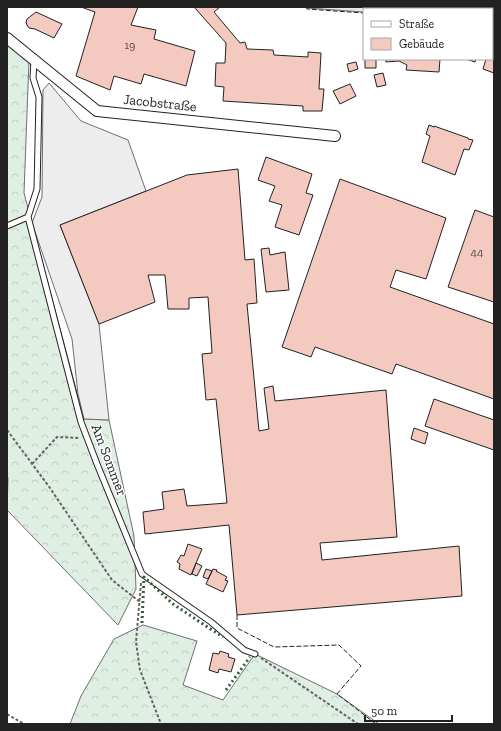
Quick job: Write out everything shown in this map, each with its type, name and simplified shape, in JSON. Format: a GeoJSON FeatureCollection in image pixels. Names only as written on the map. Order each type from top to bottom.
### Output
{"type":"FeatureCollection","features":[{"type":"Feature","properties":{"kind":"street","name":"Jacobstraße"},"geometry":{"type":"LineString","coordinates":[[7,38],[97,111],[335,136]]}},
{"type":"Feature","properties":{"kind":"lane"},"geometry":{"type":"LineString","coordinates":[[7,226],[28,217],[37,189],[39,97],[33,78],[34,59]]}},
{"type":"Feature","properties":{"kind":"lane","name":"Am Sommer"},"geometry":{"type":"LineString","coordinates":[[28,217],[81,422],[142,574]]}},
{"type":"Feature","properties":{"kind":"lane"},"geometry":{"type":"LineString","coordinates":[[142,574],[211,622],[244,650],[255,654]]}},
{"type":"Feature","properties":{"kind":"path"},"geometry":{"type":"LineString","coordinates":[[7,430],[50,488],[112,580],[140,602]]}},
{"type":"Feature","properties":{"kind":"path"},"geometry":{"type":"LineString","coordinates":[[32,464],[57,437],[87,438]]}},
{"type":"Feature","properties":{"kind":"path"},"geometry":{"type":"LineString","coordinates":[[142,574],[136,642],[140,670],[161,724]]}},
{"type":"Feature","properties":{"kind":"path"},"geometry":{"type":"LineString","coordinates":[[255,654],[358,724]]}},
{"type":"Feature","properties":{"kind":"path"},"geometry":{"type":"LineString","coordinates":[[7,714],[24,724]]}},
{"type":"Feature","properties":{"kind":"green space"},"geometry":{"type":"Polygon","coordinates":[[[494,7],[494,21],[493,8],[363,8],[363,12],[307,8],[494,7]]]}},
{"type":"Feature","properties":{"kind":"green space"},"geometry":{"type":"Polygon","coordinates":[[[7,45],[29,60],[24,193],[84,419],[109,420],[134,536],[136,589],[118,625],[7,510],[7,45]]]}},
{"type":"Feature","properties":{"kind":"green space"},"geometry":{"type":"Polygon","coordinates":[[[143,625],[197,641],[183,685],[223,700],[255,654],[337,694],[379,724],[70,724],[81,696],[114,639],[143,625]]]}},
{"type":"Feature","properties":{"kind":"shaded area"},"geometry":{"type":"Polygon","coordinates":[[[49,83],[81,121],[128,140],[146,191],[60,225],[99,324],[109,420],[84,419],[78,394],[72,339],[32,223],[42,197],[43,90],[49,83]]]}},
{"type":"Feature","properties":{"kind":"building"},"geometry":{"type":"Polygon","coordinates":[[[81,7],[138,7],[131,25],[156,30],[154,39],[195,51],[186,86],[144,74],[141,84],[114,76],[110,90],[76,76],[95,12],[81,7]]]}},
{"type":"Feature","properties":{"kind":"building"},"geometry":{"type":"Polygon","coordinates":[[[194,7],[220,7],[214,12],[240,43],[245,42],[247,49],[273,50],[274,55],[308,57],[308,52],[321,53],[319,89],[324,89],[322,111],[303,111],[303,106],[223,101],[224,87],[215,86],[216,63],[225,63],[226,43],[194,7]]]}},
{"type":"Feature","properties":{"kind":"building"},"geometry":{"type":"Polygon","coordinates":[[[36,12],[62,24],[54,38],[35,29],[29,28],[26,22],[27,19],[36,12]]]}},
{"type":"Feature","properties":{"kind":"building"},"geometry":{"type":"Polygon","coordinates":[[[493,48],[494,73],[483,69],[486,60],[493,60],[493,48]]]}},
{"type":"Feature","properties":{"kind":"building"},"geometry":{"type":"Polygon","coordinates":[[[365,60],[376,60],[376,68],[365,68],[365,60]]]}},
{"type":"Feature","properties":{"kind":"building"},"geometry":{"type":"Polygon","coordinates":[[[386,60],[440,60],[439,72],[406,70],[407,65],[399,61],[386,62],[386,60]]]}},
{"type":"Feature","properties":{"kind":"building"},"geometry":{"type":"Polygon","coordinates":[[[356,62],[358,69],[349,72],[347,64],[356,62]]]}},
{"type":"Feature","properties":{"kind":"building"},"geometry":{"type":"Polygon","coordinates":[[[383,73],[386,85],[377,87],[374,75],[383,73]]]}},
{"type":"Feature","properties":{"kind":"building"},"geometry":{"type":"Polygon","coordinates":[[[350,84],[356,96],[340,104],[333,91],[350,84]]]}},
{"type":"Feature","properties":{"kind":"building"},"geometry":{"type":"Polygon","coordinates":[[[429,125],[473,140],[469,150],[464,149],[455,175],[422,162],[430,136],[426,134],[429,125]]]}},
{"type":"Feature","properties":{"kind":"building"},"geometry":{"type":"Polygon","coordinates":[[[266,157],[312,174],[306,193],[313,195],[299,235],[275,227],[282,205],[269,201],[275,186],[258,180],[266,157]]]}},
{"type":"Feature","properties":{"kind":"building"},"geometry":{"type":"Polygon","coordinates":[[[238,169],[245,260],[254,259],[257,303],[247,304],[259,431],[269,429],[264,388],[273,386],[275,401],[386,390],[397,537],[320,543],[322,560],[459,546],[462,596],[237,615],[229,525],[145,534],[143,512],[164,509],[162,492],[184,489],[187,506],[227,503],[216,399],[206,400],[202,354],[212,353],[208,297],[189,298],[189,309],[168,309],[165,275],[148,275],[155,302],[99,324],[60,225],[187,175],[238,169]]]}},
{"type":"Feature","properties":{"kind":"building"},"geometry":{"type":"Polygon","coordinates":[[[340,179],[446,218],[426,279],[396,270],[390,287],[494,324],[494,399],[396,364],[392,374],[315,347],[311,357],[282,347],[340,179]]]}},
{"type":"Feature","properties":{"kind":"building"},"geometry":{"type":"Polygon","coordinates":[[[475,210],[494,217],[494,302],[448,287],[475,210]]]}},
{"type":"Feature","properties":{"kind":"building"},"geometry":{"type":"Polygon","coordinates":[[[269,248],[270,255],[285,252],[289,290],[266,292],[261,249],[269,248]]]}},
{"type":"Feature","properties":{"kind":"building"},"geometry":{"type":"Polygon","coordinates":[[[434,399],[494,420],[494,450],[425,426],[434,399]]]}},
{"type":"Feature","properties":{"kind":"building"},"geometry":{"type":"Polygon","coordinates":[[[414,428],[428,433],[425,444],[411,439],[414,428]]]}},
{"type":"Feature","properties":{"kind":"building"},"geometry":{"type":"Polygon","coordinates":[[[188,544],[202,549],[191,575],[179,569],[180,564],[177,562],[181,555],[184,556],[188,544]]]}},
{"type":"Feature","properties":{"kind":"building"},"geometry":{"type":"Polygon","coordinates":[[[196,563],[202,566],[197,576],[192,574],[196,563]]]}},
{"type":"Feature","properties":{"kind":"building"},"geometry":{"type":"Polygon","coordinates":[[[206,569],[212,571],[208,579],[203,577],[206,569]]]}},
{"type":"Feature","properties":{"kind":"building"},"geometry":{"type":"Polygon","coordinates":[[[213,569],[227,577],[225,580],[228,581],[223,592],[206,584],[213,569]]]}},
{"type":"Feature","properties":{"kind":"building"},"geometry":{"type":"Polygon","coordinates":[[[220,651],[229,654],[228,657],[235,659],[231,672],[219,669],[218,673],[209,670],[213,653],[219,654],[220,651]]]}},
{"type":"Feature","properties":{"kind":"hedge"},"geometry":{"type":"LineString","coordinates":[[142,623],[144,577],[173,604],[223,637]]}},
{"type":"Feature","properties":{"kind":"hedge"},"geometry":{"type":"LineString","coordinates":[[226,690],[250,657]]}},
{"type":"Feature","properties":{"kind":"fence"},"geometry":{"type":"LineString","coordinates":[[306,7],[307,9],[363,13]]}},
{"type":"Feature","properties":{"kind":"fence"},"geometry":{"type":"LineString","coordinates":[[237,615],[237,628],[274,647],[339,645],[361,666],[337,694],[376,724]]}}]}
